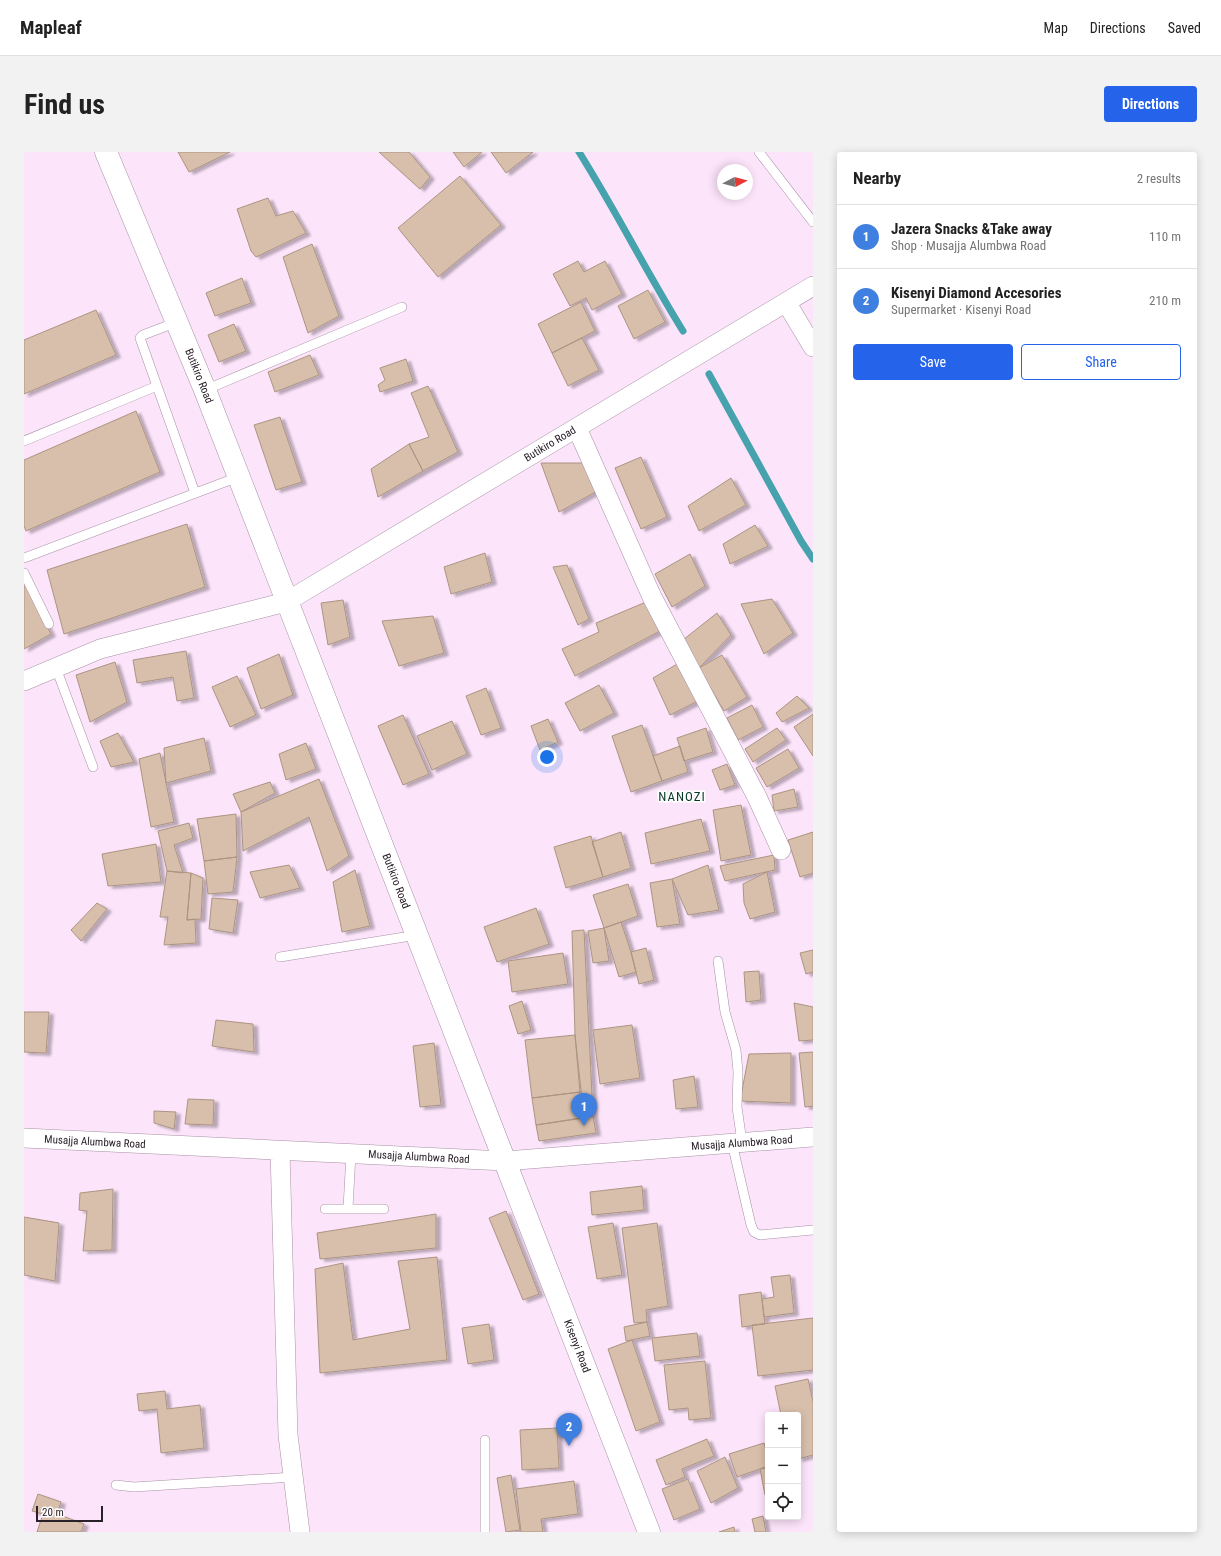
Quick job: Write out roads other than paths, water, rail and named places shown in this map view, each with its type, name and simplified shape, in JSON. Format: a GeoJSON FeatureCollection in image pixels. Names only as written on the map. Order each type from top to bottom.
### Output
{"type":"FeatureCollection","features":[{"type":"Feature","properties":{"kind":"main road","name":"Butikiro Road"},"geometry":{"type":"LineString","coordinates":[[106,152],[205,390],[286,602],[505,1161]]}},
{"type":"Feature","properties":{"kind":"main road","name":"Kisenyi Road"},"geometry":{"type":"LineString","coordinates":[[505,1161],[648,1532]]}},
{"type":"Feature","properties":{"kind":"street","name":"Butikiro Road"},"geometry":{"type":"LineString","coordinates":[[286,602],[813,286]]}},
{"type":"Feature","properties":{"kind":"street"},"geometry":{"type":"LineString","coordinates":[[786,302],[813,347]]}},
{"type":"Feature","properties":{"kind":"street"},"geometry":{"type":"LineString","coordinates":[[577,428],[652,597],[757,797],[781,850]]}},
{"type":"Feature","properties":{"kind":"street"},"geometry":{"type":"LineString","coordinates":[[24,681],[100,649],[286,602]]}},
{"type":"Feature","properties":{"kind":"street","name":"Musajja Alumbwa Road"},"geometry":{"type":"LineString","coordinates":[[24,1138],[505,1161],[813,1137]]}},
{"type":"Feature","properties":{"kind":"street"},"geometry":{"type":"LineString","coordinates":[[280,1151],[288,1435],[300,1532]]}},
{"type":"Feature","properties":{"kind":"lane"},"geometry":{"type":"LineString","coordinates":[[759,152],[813,222]]}},
{"type":"Feature","properties":{"kind":"lane"},"geometry":{"type":"LineString","coordinates":[[205,390],[402,306]]}},
{"type":"Feature","properties":{"kind":"lane"},"geometry":{"type":"LineString","coordinates":[[177,322],[143,335],[140,338],[195,493]]}},
{"type":"Feature","properties":{"kind":"lane"},"geometry":{"type":"LineString","coordinates":[[24,441],[156,386]]}},
{"type":"Feature","properties":{"kind":"lane"},"geometry":{"type":"LineString","coordinates":[[24,558],[238,477]]}},
{"type":"Feature","properties":{"kind":"lane"},"geometry":{"type":"LineString","coordinates":[[24,572],[49,624]]}},
{"type":"Feature","properties":{"kind":"lane"},"geometry":{"type":"LineString","coordinates":[[56,668],[93,767]]}},
{"type":"Feature","properties":{"kind":"lane"},"geometry":{"type":"LineString","coordinates":[[280,957],[417,935]]}},
{"type":"Feature","properties":{"kind":"lane"},"geometry":{"type":"LineString","coordinates":[[718,961],[725,1012],[736,1050],[738,1072],[737,1143],[751,1224],[754,1232],[760,1235],[813,1230]]}},
{"type":"Feature","properties":{"kind":"lane"},"geometry":{"type":"LineString","coordinates":[[348,1208],[351,1154]]}},
{"type":"Feature","properties":{"kind":"lane"},"geometry":{"type":"LineString","coordinates":[[325,1209],[384,1209]]}},
{"type":"Feature","properties":{"kind":"lane"},"geometry":{"type":"LineString","coordinates":[[485,1440],[485,1532]]}},
{"type":"Feature","properties":{"kind":"lane"},"geometry":{"type":"LineString","coordinates":[[116,1485],[134,1487],[294,1477]]}},
{"type":"Feature","properties":{"kind":"waterway"},"geometry":{"type":"LineString","coordinates":[[579,152],[683,331]]}},
{"type":"Feature","properties":{"kind":"waterway"},"geometry":{"type":"LineString","coordinates":[[709,374],[801,541],[813,559]]}},
{"type":"Feature","properties":{"kind":"place","name":"Jazera Snacks &Take away"},"geometry":{"type":"Point","coordinates":[584,1126]}},
{"type":"Feature","properties":{"kind":"place","name":"Kisenyi Diamond Accesories"},"geometry":{"type":"Point","coordinates":[569,1446]}},
{"type":"Feature","properties":{"kind":"district","name":"NANOZI"},"geometry":{"type":"Point","coordinates":[682,796]}}]}
